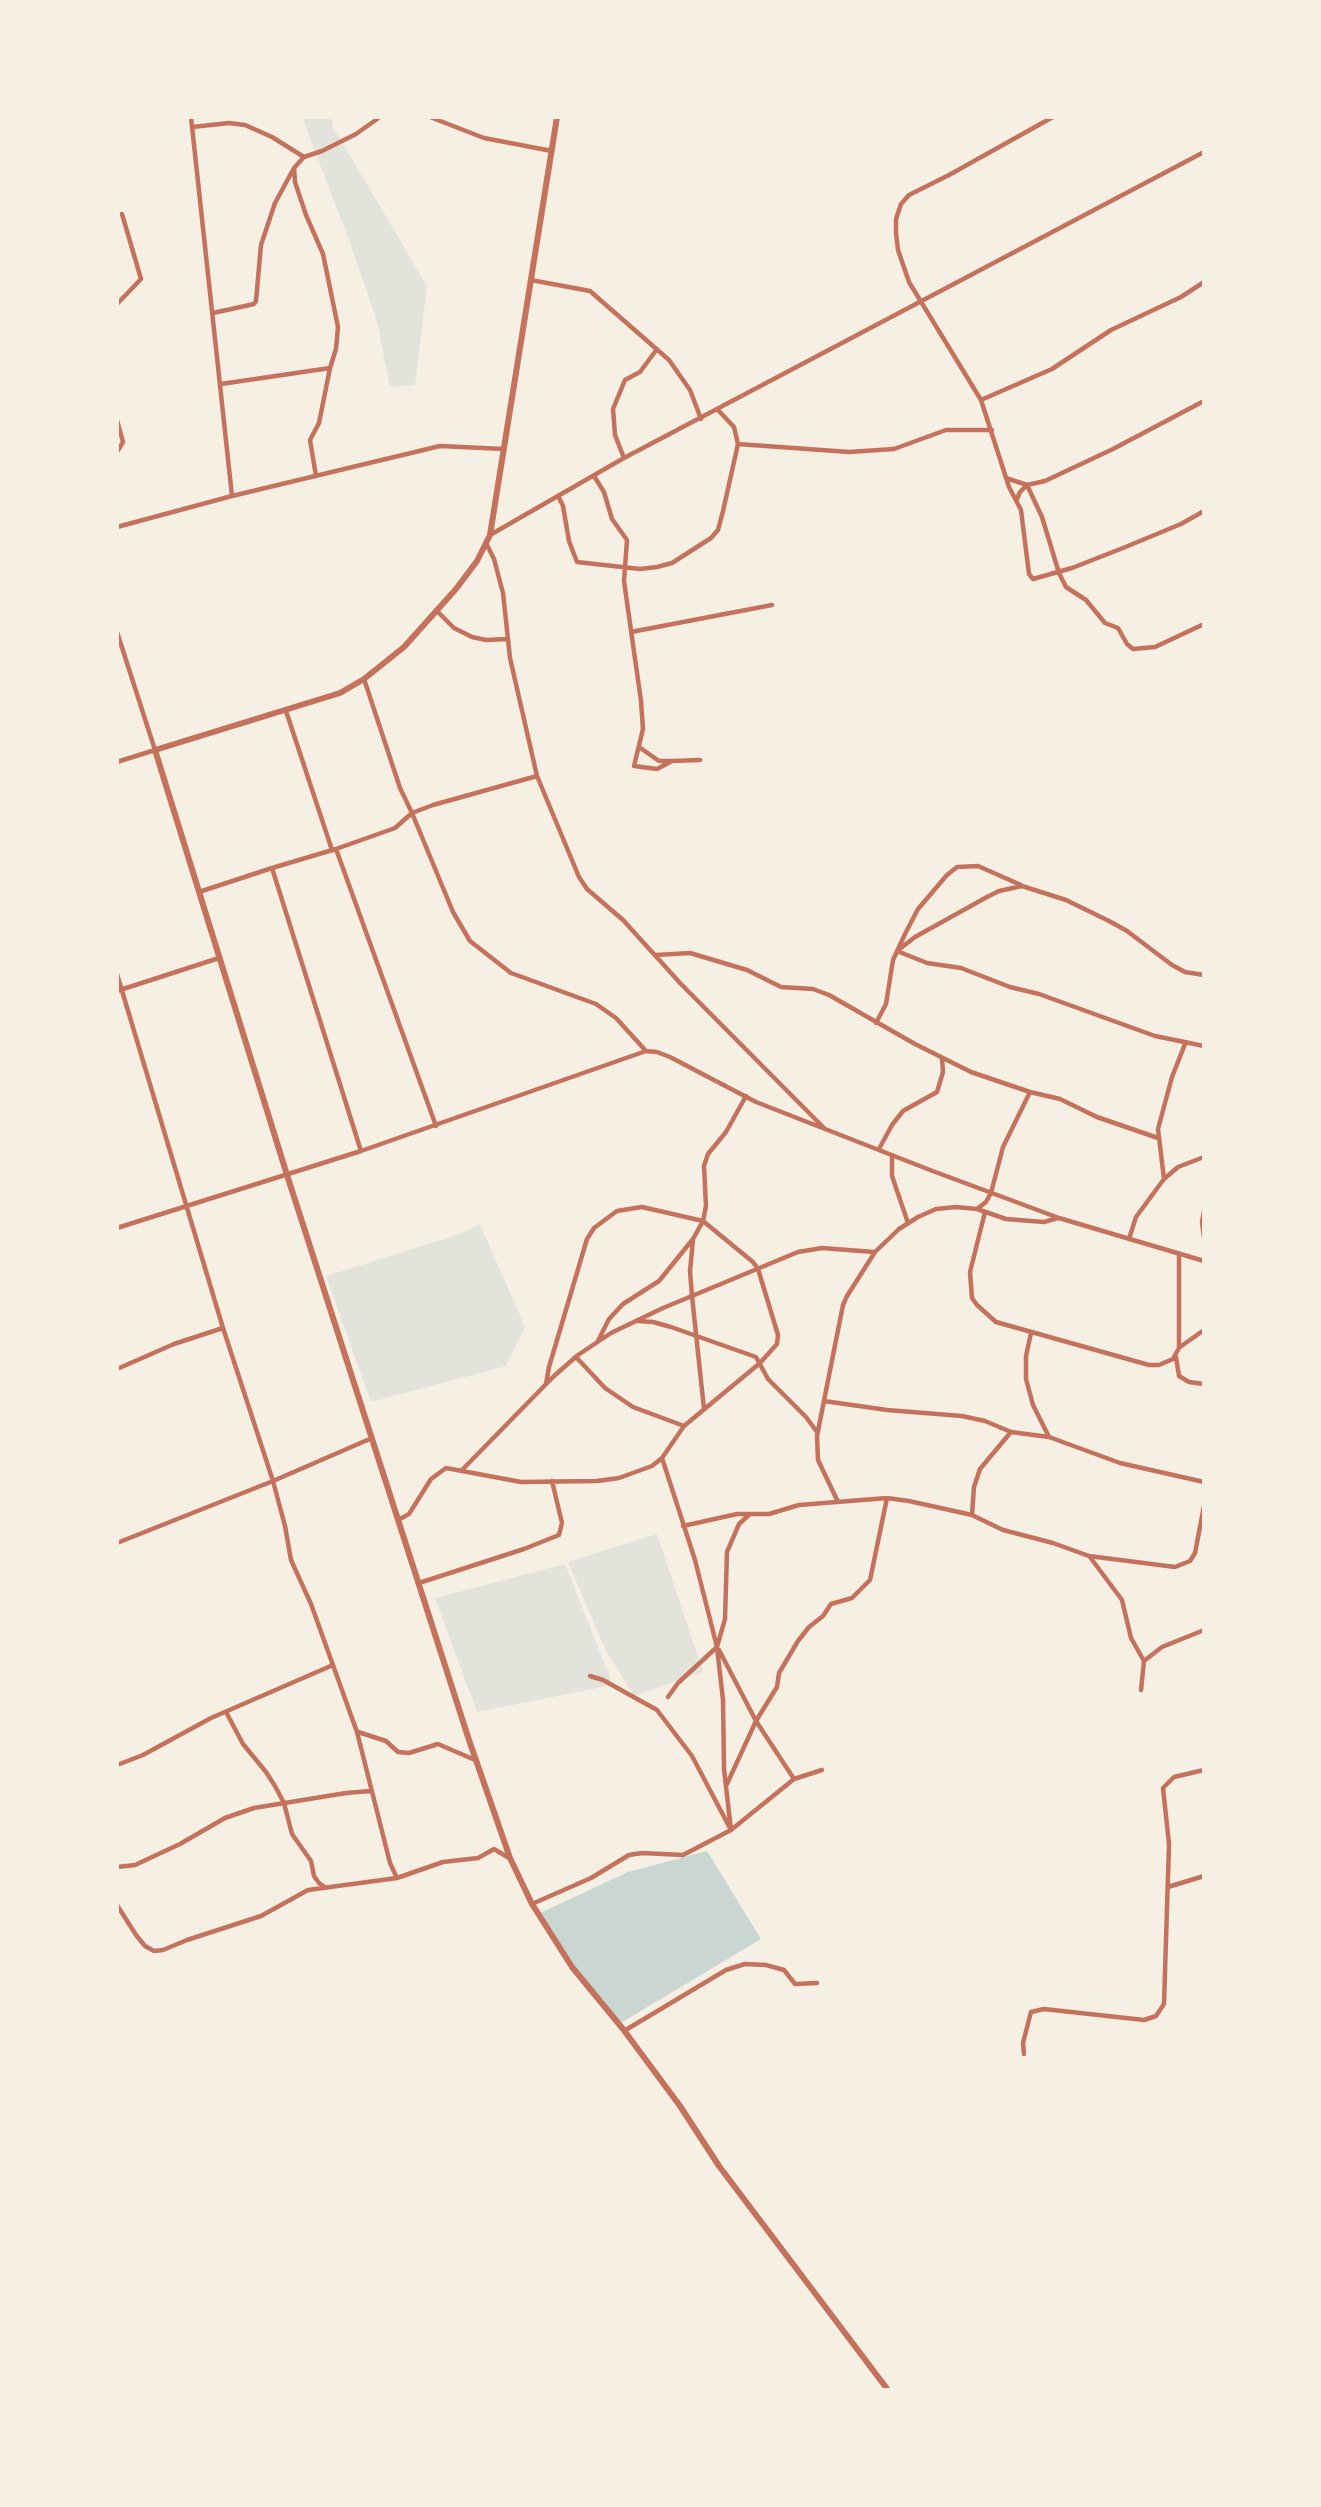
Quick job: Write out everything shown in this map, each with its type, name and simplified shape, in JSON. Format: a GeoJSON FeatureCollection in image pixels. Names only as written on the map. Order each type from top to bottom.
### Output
{"type":"FeatureCollection","features":[{"type":"Feature","properties":{"kind":"street"},"geometry":{"type":"LineString","coordinates":[[191,117],[232,496]]}},
{"type":"Feature","properties":{"kind":"street"},"geometry":{"type":"LineString","coordinates":[[213,313],[254,304],[256,301],[261,245],[275,203],[294,168],[304,157],[356,134],[380,117]]}},
{"type":"Feature","properties":{"kind":"street"},"geometry":{"type":"LineString","coordinates":[[429,117],[484,138],[552,151]]}},
{"type":"Feature","properties":{"kind":"street"},"geometry":{"type":"LineString","coordinates":[[117,762],[331,698],[364,679],[404,647],[477,561],[490,535],[557,117]]}},
{"type":"Feature","properties":{"kind":"street"},"geometry":{"type":"LineString","coordinates":[[1053,117],[909,195],[901,204],[896,219],[898,250],[909,282],[981,400],[1006,478],[1023,520],[1029,573],[1037,579],[1059,573],[1181,524],[1204,510]]}},
{"type":"Feature","properties":{"kind":"street"},"geometry":{"type":"LineString","coordinates":[[192,127],[229,123],[245,125],[272,137],[304,157]]}},
{"type":"Feature","properties":{"kind":"street"},"geometry":{"type":"LineString","coordinates":[[490,535],[559,498],[624,458],[1204,152]]}},
{"type":"Feature","properties":{"kind":"street"},"geometry":{"type":"LineString","coordinates":[[294,168],[295,182],[306,215],[323,254],[338,327],[336,349],[319,424],[310,440],[316,476]]}},
{"type":"Feature","properties":{"kind":"street"},"geometry":{"type":"LineString","coordinates":[[117,304],[141,279],[122,214]]}},
{"type":"Feature","properties":{"kind":"street"},"geometry":{"type":"LineString","coordinates":[[530,279],[590,291],[657,349],[682,376],[696,402],[701,419]]}},
{"type":"Feature","properties":{"kind":"street"},"geometry":{"type":"LineString","coordinates":[[981,400],[1052,369],[1111,330],[1181,297],[1204,282]]}},
{"type":"Feature","properties":{"kind":"street"},"geometry":{"type":"LineString","coordinates":[[624,458],[615,435],[613,409],[625,380],[639,372],[657,349]]}},
{"type":"Feature","properties":{"kind":"street"},"geometry":{"type":"LineString","coordinates":[[221,384],[330,368]]}},
{"type":"Feature","properties":{"kind":"street"},"geometry":{"type":"LineString","coordinates":[[1006,478],[1027,485],[1045,481],[1204,401]]}},
{"type":"Feature","properties":{"kind":"street"},"geometry":{"type":"LineString","coordinates":[[559,498],[577,562],[624,568],[657,568],[671,563],[711,538],[718,530],[738,444],[734,427],[718,410]]}},
{"type":"Feature","properties":{"kind":"street"},"geometry":{"type":"LineString","coordinates":[[117,420],[123,442],[117,452]]}},
{"type":"Feature","properties":{"kind":"street"},"geometry":{"type":"LineString","coordinates":[[738,444],[849,452],[894,449],[946,430],[992,430]]}},
{"type":"Feature","properties":{"kind":"street"},"geometry":{"type":"LineString","coordinates":[[117,527],[440,446],[504,449]]}},
{"type":"Feature","properties":{"kind":"street"},"geometry":{"type":"LineString","coordinates":[[594,476],[604,492],[612,519],[627,540],[624,568],[643,729],[634,766],[657,769],[672,761]]}},
{"type":"Feature","properties":{"kind":"street"},"geometry":{"type":"LineString","coordinates":[[1017,500],[1027,485]]}},
{"type":"Feature","properties":{"kind":"street"},"geometry":{"type":"LineString","coordinates":[[1027,485],[1042,517],[1066,587],[1086,600],[1105,622],[1118,628],[1127,645],[1133,649],[1155,647],[1204,624]]}},
{"type":"Feature","properties":{"kind":"street"},"geometry":{"type":"LineString","coordinates":[[486,543],[494,559],[503,593],[507,639],[537,776],[579,877],[587,889],[623,920],[827,1131]]}},
{"type":"Feature","properties":{"kind":"street"},"geometry":{"type":"LineString","coordinates":[[631,632],[772,605]]}},
{"type":"Feature","properties":{"kind":"street"},"geometry":{"type":"LineString","coordinates":[[436,610],[454,628],[472,637],[486,640],[507,639]]}},
{"type":"Feature","properties":{"kind":"street"},"geometry":{"type":"LineString","coordinates":[[117,632],[287,1175],[476,1761],[510,1858],[532,1904],[572,1967],[624,2031],[680,2106],[727,2177],[888,2390]]}},
{"type":"Feature","properties":{"kind":"street"},"geometry":{"type":"LineString","coordinates":[[364,679],[400,788],[453,912],[470,941],[511,973],[596,1004],[616,1018],[646,1051]]}},
{"type":"Feature","properties":{"kind":"street"},"geometry":{"type":"LineString","coordinates":[[286,711],[334,850],[436,1126]]}},
{"type":"Feature","properties":{"kind":"street"},"geometry":{"type":"LineString","coordinates":[[639,747],[659,761],[700,760]]}},
{"type":"Feature","properties":{"kind":"street"},"geometry":{"type":"LineString","coordinates":[[198,892],[395,828],[412,813],[433,805],[537,776]]}},
{"type":"Feature","properties":{"kind":"street"},"geometry":{"type":"LineString","coordinates":[[876,1023],[886,1004],[897,951],[918,909],[935,887],[957,867],[978,866],[1022,886],[1066,900],[1127,930],[1172,965],[1185,972],[1204,975]]}},
{"type":"Feature","properties":{"kind":"street"},"geometry":{"type":"LineString","coordinates":[[272,868],[361,1151]]}},
{"type":"Feature","properties":{"kind":"street"},"geometry":{"type":"LineString","coordinates":[[897,951],[924,932],[987,897],[999,891],[1022,886]]}},
{"type":"Feature","properties":{"kind":"street"},"geometry":{"type":"LineString","coordinates":[[897,951],[928,963],[961,968],[1010,987],[1039,994],[1093,1015],[1185,1044],[1204,1046]]}},
{"type":"Feature","properties":{"kind":"street"},"geometry":{"type":"LineString","coordinates":[[655,955],[690,953],[747,970],[781,987],[813,989],[829,995],[876,1023],[971,1072],[1060,1099],[1097,1117],[1158,1138]]}},
{"type":"Feature","properties":{"kind":"street"},"geometry":{"type":"LineString","coordinates":[[120,990],[219,958]]}},
{"type":"Feature","properties":{"kind":"street"},"geometry":{"type":"LineString","coordinates":[[117,974],[223,1328],[273,1481],[291,1560],[312,1604],[357,1732],[387,1853],[397,1878]]}},
{"type":"Feature","properties":{"kind":"street"},"geometry":{"type":"LineString","coordinates":[[1164,1179],[1158,1138],[1163,1107],[1185,1044]]}},
{"type":"Feature","properties":{"kind":"street"},"geometry":{"type":"LineString","coordinates":[[117,1228],[436,1126],[646,1051],[670,1057],[746,1096],[827,1131],[991,1193],[1059,1218],[1204,1261]]}},
{"type":"Feature","properties":{"kind":"street"},"geometry":{"type":"LineString","coordinates":[[878,1149],[902,1111],[937,1092],[943,1072],[942,1058]]}},
{"type":"Feature","properties":{"kind":"street"},"geometry":{"type":"LineString","coordinates":[[977,1209],[986,1202],[991,1193],[1003,1147],[1030,1092]]}},
{"type":"Feature","properties":{"kind":"street"},"geometry":{"type":"LineString","coordinates":[[598,1342],[609,1319],[623,1304],[659,1281],[693,1240],[704,1221],[704,1166],[708,1154],[726,1132],[746,1096]]}},
{"type":"Feature","properties":{"kind":"street"},"geometry":{"type":"LineString","coordinates":[[892,1154],[892,1176],[908,1223]]}},
{"type":"Feature","properties":{"kind":"street"},"geometry":{"type":"LineString","coordinates":[[1129,1239],[1136,1217],[1164,1179],[1178,1167],[1204,1157]]}},
{"type":"Feature","properties":{"kind":"street"},"geometry":{"type":"LineString","coordinates":[[986,1202],[987,1212],[970,1272],[972,1298],[996,1322],[1149,1365],[1159,1366],[1176,1356]]}},
{"type":"Feature","properties":{"kind":"street"},"geometry":{"type":"LineString","coordinates":[[398,1520],[409,1514],[431,1479],[440,1471],[452,1467],[521,1482],[597,1481],[619,1478],[652,1466],[662,1458],[684,1426],[760,1363],[778,1341],[758,1269],[704,1221],[642,1208],[617,1212],[594,1228],[587,1239],[546,1384]]}},
{"type":"Feature","properties":{"kind":"street"},"geometry":{"type":"LineString","coordinates":[[838,1502],[818,1460],[817,1432],[843,1305],[875,1252],[908,1223],[936,1209],[977,1209],[1006,1219],[1044,1222],[1059,1218]]}},
{"type":"Feature","properties":{"kind":"street"},"geometry":{"type":"LineString","coordinates":[[1204,1211],[1204,1238]]}},
{"type":"Feature","properties":{"kind":"street"},"geometry":{"type":"LineString","coordinates":[[693,1240],[690,1270],[704,1409]]}},
{"type":"Feature","properties":{"kind":"street"},"geometry":{"type":"LineString","coordinates":[[462,1470],[546,1384],[576,1357],[598,1342],[692,1296],[813,1248],[875,1252]]}},
{"type":"Feature","properties":{"kind":"street"},"geometry":{"type":"LineString","coordinates":[[1179,1254],[1179,1348],[1176,1356],[1179,1376],[1189,1382],[1204,1384]]}},
{"type":"Feature","properties":{"kind":"street"},"geometry":{"type":"LineString","coordinates":[[638,1321],[653,1321],[756,1357],[768,1379],[806,1417],[817,1432]]}},
{"type":"Feature","properties":{"kind":"street"},"geometry":{"type":"LineString","coordinates":[[117,1369],[174,1344],[223,1328]]}},
{"type":"Feature","properties":{"kind":"street"},"geometry":{"type":"LineString","coordinates":[[1179,1348],[1204,1330]]}},
{"type":"Feature","properties":{"kind":"street"},"geometry":{"type":"LineString","coordinates":[[1031,1333],[1026,1356],[1026,1379],[1033,1405],[1049,1437]]}},
{"type":"Feature","properties":{"kind":"street"},"geometry":{"type":"LineString","coordinates":[[576,1357],[605,1388],[633,1407],[684,1426]]}},
{"type":"Feature","properties":{"kind":"street"},"geometry":{"type":"LineString","coordinates":[[824,1401],[887,1410],[962,1416],[985,1421],[1011,1432],[1049,1437],[1120,1463],[1204,1482]]}},
{"type":"Feature","properties":{"kind":"street"},"geometry":{"type":"LineString","coordinates":[[972,1515],[974,1486],[980,1469],[1011,1432]]}},
{"type":"Feature","properties":{"kind":"street"},"geometry":{"type":"LineString","coordinates":[[117,1543],[372,1438]]}},
{"type":"Feature","properties":{"kind":"street"},"geometry":{"type":"LineString","coordinates":[[662,1458],[717,1647],[726,1786],[732,1830]]}},
{"type":"Feature","properties":{"kind":"street"},"geometry":{"type":"LineString","coordinates":[[419,1583],[559,1535],[562,1523],[552,1481]]}},
{"type":"Feature","properties":{"kind":"street"},"geometry":{"type":"LineString","coordinates":[[683,1526],[737,1514],[769,1514],[799,1505],[887,1498],[972,1515],[1003,1530],[1089,1556],[1175,1567],[1184,1565],[1195,1553],[1204,1506]]}},
{"type":"Feature","properties":{"kind":"street"},"geometry":{"type":"LineString","coordinates":[[726,1786],[756,1721],[777,1687],[779,1673],[786,1658],[809,1627],[823,1616],[831,1604],[852,1598],[870,1580],[887,1498]]}},
{"type":"Feature","properties":{"kind":"street"},"geometry":{"type":"LineString","coordinates":[[668,1697],[678,1683],[717,1647],[725,1619],[727,1552],[739,1524],[750,1515]]}},
{"type":"Feature","properties":{"kind":"street"},"geometry":{"type":"LineString","coordinates":[[1089,1556],[1122,1600],[1131,1637],[1144,1661],[1141,1690]]}},
{"type":"Feature","properties":{"kind":"street"},"geometry":{"type":"LineString","coordinates":[[1144,1661],[1162,1647],[1204,1630]]}},
{"type":"Feature","properties":{"kind":"street"},"geometry":{"type":"LineString","coordinates":[[717,1647],[756,1721],[794,1779]]}},
{"type":"Feature","properties":{"kind":"street"},"geometry":{"type":"LineString","coordinates":[[117,1765],[143,1755],[226,1712],[333,1665]]}},
{"type":"Feature","properties":{"kind":"street"},"geometry":{"type":"LineString","coordinates":[[590,1676],[603,1680],[657,1710],[692,1756],[732,1830]]}},
{"type":"Feature","properties":{"kind":"street"},"geometry":{"type":"LineString","coordinates":[[226,1712],[243,1744],[267,1772],[284,1803],[292,1834],[311,1861],[314,1876],[325,1887]]}},
{"type":"Feature","properties":{"kind":"street"},"geometry":{"type":"LineString","coordinates":[[357,1732],[386,1741],[398,1752],[409,1753],[438,1744],[476,1761]]}},
{"type":"Feature","properties":{"kind":"street"},"geometry":{"type":"LineString","coordinates":[[532,1904],[591,1878],[629,1855],[683,1855],[732,1830],[794,1779],[822,1770]]}},
{"type":"Feature","properties":{"kind":"street"},"geometry":{"type":"LineString","coordinates":[[1024,2054],[1023,2043],[1031,2012],[1044,2008],[1144,2020],[1156,2016],[1164,2004],[1169,1844],[1163,1788],[1174,1777],[1204,1770]]}},
{"type":"Feature","properties":{"kind":"street"},"geometry":{"type":"LineString","coordinates":[[117,1867],[135,1865],[180,1844],[225,1818],[254,1808],[371,1791]]}},
{"type":"Feature","properties":{"kind":"street"},"geometry":{"type":"LineString","coordinates":[[117,1905],[145,1946],[154,1951],[163,1950],[247,1922],[308,1890],[397,1878],[435,1864],[478,1858],[494,1849],[510,1858]]}},
{"type":"Feature","properties":{"kind":"street"},"geometry":{"type":"LineString","coordinates":[[1168,1887],[1204,1876]]}},
{"type":"Feature","properties":{"kind":"street"},"geometry":{"type":"LineString","coordinates":[[624,2031],[726,1970],[745,1964],[766,1965],[784,1970],[794,1983],[817,1983]]}},
{"type":"Feature","properties":{"kind":"shaded area"},"geometry":{"type":"Polygon","coordinates":[[[302,117],[332,117],[332,125],[427,286],[415,385],[390,387],[377,321],[302,117]]]}},
{"type":"Feature","properties":{"kind":"shaded area"},"geometry":{"type":"Polygon","coordinates":[[[480,1224],[525,1327],[506,1366],[371,1402],[326,1276],[457,1235],[480,1224]]]}},
{"type":"Feature","properties":{"kind":"shaded area"},"geometry":{"type":"Polygon","coordinates":[[[657,1534],[703,1672],[634,1696],[605,1649],[568,1562],[657,1534]]]}},
{"type":"Feature","properties":{"kind":"shaded area"},"geometry":{"type":"Polygon","coordinates":[[[565,1564],[613,1685],[477,1712],[435,1598],[565,1564]]]}},
{"type":"Feature","properties":{"kind":"shaded area"},"geometry":{"type":"Polygon","coordinates":[[[707,1851],[761,1939],[619,2024],[572,1967],[538,1914],[628,1872],[707,1851]]]}}]}
